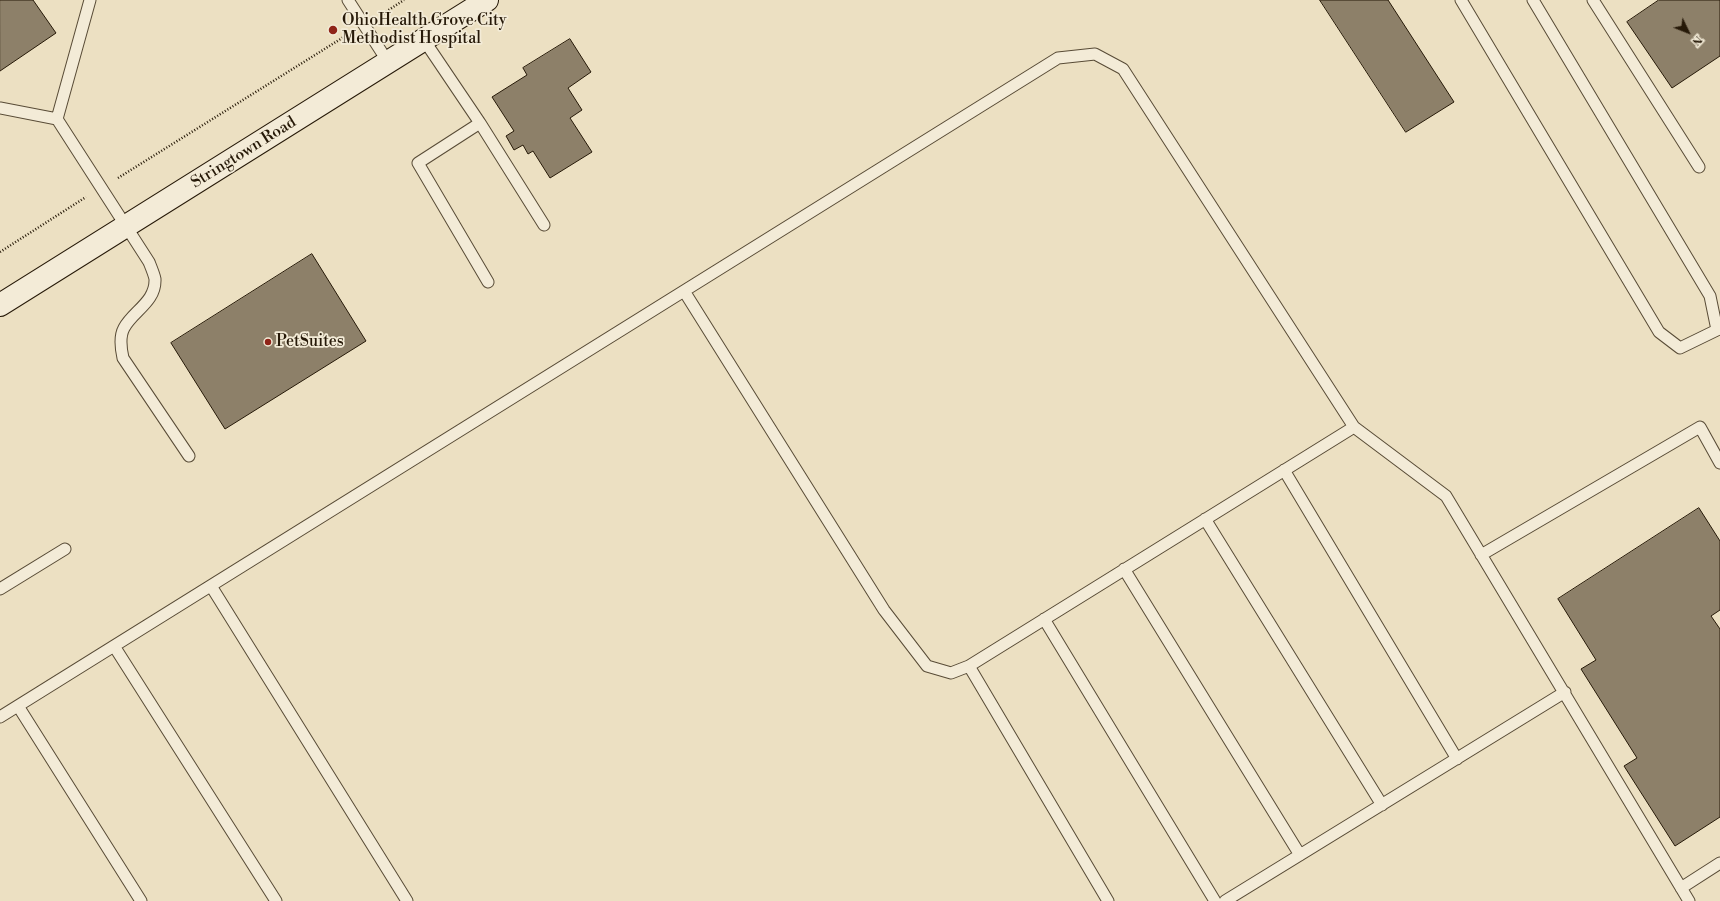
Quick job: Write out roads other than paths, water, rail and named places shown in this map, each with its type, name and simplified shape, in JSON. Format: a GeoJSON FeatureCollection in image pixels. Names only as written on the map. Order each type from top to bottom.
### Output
{"type":"FeatureCollection","features":[{"type":"Feature","properties":{"kind":"main road","name":"Stringtown Road"},"geometry":{"type":"LineString","coordinates":[[0,306],[487,0]]}},
{"type":"Feature","properties":{"kind":"lane"},"geometry":{"type":"LineString","coordinates":[[57,120],[90,0]]}},
{"type":"Feature","properties":{"kind":"lane"},"geometry":{"type":"LineString","coordinates":[[348,0],[388,62]]}},
{"type":"Feature","properties":{"kind":"lane"},"geometry":{"type":"LineString","coordinates":[[1461,0],[1659,332],[1680,348],[1717,330],[1710,296],[1533,0]]}},
{"type":"Feature","properties":{"kind":"lane"},"geometry":{"type":"LineString","coordinates":[[1593,0],[1699,167]]}},
{"type":"Feature","properties":{"kind":"lane"},"geometry":{"type":"LineString","coordinates":[[424,40],[480,123],[544,225]]}},
{"type":"Feature","properties":{"kind":"lane"},"geometry":{"type":"LineString","coordinates":[[0,717],[1058,58],[1095,54],[1123,69],[1354,426],[1446,496],[1565,692],[1689,901]]}},
{"type":"Feature","properties":{"kind":"lane"},"geometry":{"type":"LineString","coordinates":[[0,108],[57,120],[149,262],[155,279],[152,294],[144,306],[124,328],[120,344],[123,358],[189,456]]}},
{"type":"Feature","properties":{"kind":"lane"},"geometry":{"type":"LineString","coordinates":[[480,123],[418,163],[488,282]]}},
{"type":"Feature","properties":{"kind":"lane"},"geometry":{"type":"LineString","coordinates":[[684,291],[884,610],[927,666],[951,673],[969,666],[1354,426]]}},
{"type":"Feature","properties":{"kind":"lane"},"geometry":{"type":"LineString","coordinates":[[1481,554],[1700,427],[1720,463]]}},
{"type":"Feature","properties":{"kind":"lane"},"geometry":{"type":"LineString","coordinates":[[1284,470],[1457,759]]}},
{"type":"Feature","properties":{"kind":"lane"},"geometry":{"type":"LineString","coordinates":[[1205,519],[1382,805]]}},
{"type":"Feature","properties":{"kind":"lane"},"geometry":{"type":"LineString","coordinates":[[0,589],[65,549]]}},
{"type":"Feature","properties":{"kind":"lane"},"geometry":{"type":"LineString","coordinates":[[1124,569],[1300,855]]}},
{"type":"Feature","properties":{"kind":"lane"},"geometry":{"type":"LineString","coordinates":[[211,586],[407,901]]}},
{"type":"Feature","properties":{"kind":"lane"},"geometry":{"type":"LineString","coordinates":[[1044,619],[1215,901]]}},
{"type":"Feature","properties":{"kind":"lane"},"geometry":{"type":"LineString","coordinates":[[114,646],[276,901]]}},
{"type":"Feature","properties":{"kind":"lane"},"geometry":{"type":"LineString","coordinates":[[969,666],[1108,901]]}},
{"type":"Feature","properties":{"kind":"lane"},"geometry":{"type":"LineString","coordinates":[[1225,901],[1565,692]]}},
{"type":"Feature","properties":{"kind":"lane"},"geometry":{"type":"LineString","coordinates":[[18,706],[141,901]]}},
{"type":"Feature","properties":{"kind":"lane"},"geometry":{"type":"LineString","coordinates":[[1681,888],[1720,863]]}},
{"type":"Feature","properties":{"kind":"place","name":"OhioHealth Grove City Methodist Hospital"},"geometry":{"type":"Point","coordinates":[333,30]}},
{"type":"Feature","properties":{"kind":"place","name":"PetSuites"},"geometry":{"type":"Point","coordinates":[268,342]}}]}
